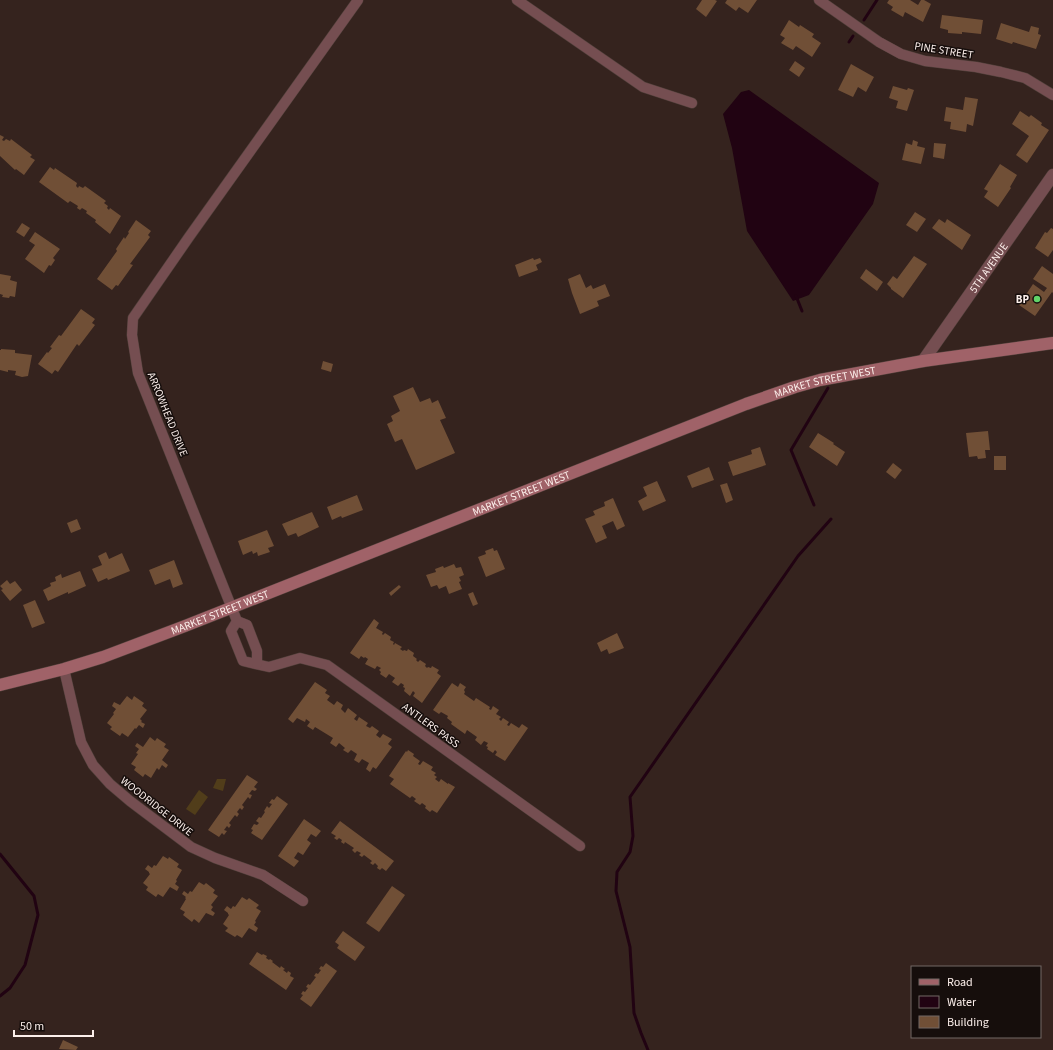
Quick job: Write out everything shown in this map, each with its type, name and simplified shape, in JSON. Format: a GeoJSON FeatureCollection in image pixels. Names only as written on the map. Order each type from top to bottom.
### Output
{"type":"FeatureCollection","features":[{"type":"Feature","properties":{"kind":"main road","name":"MARKET STREET WEST"},"geometry":{"type":"LineString","coordinates":[[0,685],[64,669],[102,657],[746,404],[795,387],[820,380],[924,361],[1053,343]]}},
{"type":"Feature","properties":{"kind":"street","name":"ARROWHEAD DRIVE"},"geometry":{"type":"LineString","coordinates":[[232,607],[138,373],[132,336],[133,318],[358,0]]}},
{"type":"Feature","properties":{"kind":"street"},"geometry":{"type":"LineString","coordinates":[[516,0],[643,87],[692,103]]}},
{"type":"Feature","properties":{"kind":"street","name":"PINE STREET"},"geometry":{"type":"LineString","coordinates":[[819,0],[879,42],[901,54],[925,62],[976,67],[1025,78],[1053,95]]}},
{"type":"Feature","properties":{"kind":"street","name":"5TH AVENUE"},"geometry":{"type":"LineString","coordinates":[[924,361],[1053,175]]}},
{"type":"Feature","properties":{"kind":"street","name":"ANTLERS PASS"},"geometry":{"type":"LineString","coordinates":[[232,607],[237,621],[247,626],[257,651],[257,664]]}},
{"type":"Feature","properties":{"kind":"street","name":"ANTLERS PASS"},"geometry":{"type":"LineString","coordinates":[[237,621],[232,631],[244,661],[269,667],[300,658],[327,665],[580,846]]}},
{"type":"Feature","properties":{"kind":"street","name":"WOODRIDGE DRIVE"},"geometry":{"type":"LineString","coordinates":[[64,669],[81,742],[93,765],[110,784],[191,847],[215,858],[263,874],[303,901]]}},
{"type":"Feature","properties":{"kind":"shaded area"},"geometry":{"type":"Polygon","coordinates":[[[217,779],[226,779],[223,791],[213,788],[217,779]]]}},
{"type":"Feature","properties":{"kind":"shaded area"},"geometry":{"type":"Polygon","coordinates":[[[199,790],[208,797],[195,815],[186,809],[199,790]]]}},
{"type":"Feature","properties":{"kind":"water"},"geometry":{"type":"Polygon","coordinates":[[[749,90],[879,183],[873,204],[809,295],[793,301],[747,231],[732,148],[723,114],[741,92],[749,90]]]}},
{"type":"Feature","properties":{"kind":"building"},"geometry":{"type":"Polygon","coordinates":[[[702,0],[717,1],[706,17],[696,9],[702,0]]]}},
{"type":"Feature","properties":{"kind":"building"},"geometry":{"type":"Polygon","coordinates":[[[727,0],[757,0],[748,13],[739,7],[736,11],[725,3],[727,0]]]}},
{"type":"Feature","properties":{"kind":"building"},"geometry":{"type":"Polygon","coordinates":[[[889,0],[910,0],[918,5],[921,0],[924,0],[931,4],[923,22],[905,12],[903,17],[891,10],[893,7],[887,3],[889,0]]]}},
{"type":"Feature","properties":{"kind":"building"},"geometry":{"type":"Polygon","coordinates":[[[942,15],[983,20],[981,34],[962,32],[962,34],[948,33],[948,30],[940,28],[942,15]]]}},
{"type":"Feature","properties":{"kind":"building"},"geometry":{"type":"Polygon","coordinates":[[[789,20],[799,27],[800,25],[814,34],[812,37],[821,43],[812,57],[796,46],[793,50],[781,43],[785,38],[780,35],[789,20]]]}},
{"type":"Feature","properties":{"kind":"building"},"geometry":{"type":"Polygon","coordinates":[[[1001,23],[1029,32],[1031,26],[1039,28],[1038,34],[1041,35],[1036,49],[1013,42],[1012,44],[996,39],[1001,23]]]}},
{"type":"Feature","properties":{"kind":"building"},"geometry":{"type":"Polygon","coordinates":[[[795,61],[805,68],[799,77],[789,70],[795,61]]]}},
{"type":"Feature","properties":{"kind":"building"},"geometry":{"type":"Polygon","coordinates":[[[851,64],[874,77],[866,92],[858,87],[853,97],[838,90],[851,64]]]}},
{"type":"Feature","properties":{"kind":"building"},"geometry":{"type":"Polygon","coordinates":[[[893,86],[907,90],[908,88],[914,90],[907,111],[896,108],[898,101],[889,98],[893,86]]]}},
{"type":"Feature","properties":{"kind":"building"},"geometry":{"type":"Polygon","coordinates":[[[965,97],[978,99],[973,126],[967,124],[966,132],[950,129],[951,122],[944,121],[946,107],[963,110],[965,97]]]}},
{"type":"Feature","properties":{"kind":"building"},"geometry":{"type":"Polygon","coordinates":[[[1020,111],[1029,117],[1031,115],[1042,123],[1041,125],[1049,130],[1027,163],[1016,155],[1029,136],[1012,124],[1020,111]]]}},
{"type":"Feature","properties":{"kind":"building"},"geometry":{"type":"Polygon","coordinates":[[[0,135],[4,137],[2,140],[4,141],[6,139],[10,141],[11,139],[32,155],[30,157],[35,160],[24,175],[16,169],[15,170],[0,156],[0,135]]]}},
{"type":"Feature","properties":{"kind":"building"},"geometry":{"type":"Polygon","coordinates":[[[913,140],[918,142],[917,146],[925,148],[921,164],[902,160],[906,143],[912,145],[913,140]]]}},
{"type":"Feature","properties":{"kind":"building"},"geometry":{"type":"Polygon","coordinates":[[[934,143],[946,144],[944,159],[933,157],[934,143]]]}},
{"type":"Feature","properties":{"kind":"building"},"geometry":{"type":"Polygon","coordinates":[[[1000,164],[1017,175],[1010,187],[1011,188],[998,207],[984,197],[988,191],[984,189],[1000,164]]]}},
{"type":"Feature","properties":{"kind":"building"},"geometry":{"type":"Polygon","coordinates":[[[50,167],[54,170],[55,168],[77,183],[76,186],[78,188],[79,186],[83,188],[85,186],[106,201],[104,203],[108,206],[107,208],[109,210],[110,208],[121,216],[110,234],[95,222],[96,220],[86,213],[87,211],[82,208],[80,210],[77,208],[78,206],[70,201],[68,203],[39,182],[50,167]]]}},
{"type":"Feature","properties":{"kind":"building"},"geometry":{"type":"Polygon","coordinates":[[[915,212],[926,219],[917,232],[906,225],[915,212]]]}},
{"type":"Feature","properties":{"kind":"building"},"geometry":{"type":"Polygon","coordinates":[[[939,219],[945,223],[947,219],[971,235],[962,250],[932,228],[939,219]]]}},
{"type":"Feature","properties":{"kind":"building"},"geometry":{"type":"Polygon","coordinates":[[[136,220],[151,231],[148,235],[150,237],[130,264],[133,265],[118,286],[116,285],[112,290],[97,279],[117,251],[116,249],[124,237],[125,239],[129,233],[128,232],[136,220]]]}},
{"type":"Feature","properties":{"kind":"building"},"geometry":{"type":"Polygon","coordinates":[[[22,223],[30,228],[24,237],[16,232],[22,223]]]}},
{"type":"Feature","properties":{"kind":"building"},"geometry":{"type":"Polygon","coordinates":[[[1051,228],[1053,229],[1053,250],[1048,257],[1035,248],[1045,232],[1047,233],[1051,228]]]}},
{"type":"Feature","properties":{"kind":"building"},"geometry":{"type":"Polygon","coordinates":[[[35,232],[60,249],[53,258],[55,260],[51,266],[49,265],[44,273],[25,259],[35,245],[29,241],[35,232]]]}},
{"type":"Feature","properties":{"kind":"building"},"geometry":{"type":"Polygon","coordinates":[[[914,256],[927,264],[903,298],[887,284],[893,276],[897,279],[914,256]]]}},
{"type":"Feature","properties":{"kind":"building"},"geometry":{"type":"Polygon","coordinates":[[[533,258],[534,260],[540,258],[542,262],[536,265],[538,270],[519,277],[515,265],[533,258]]]}},
{"type":"Feature","properties":{"kind":"building"},"geometry":{"type":"Polygon","coordinates":[[[1042,266],[1053,274],[1053,293],[1052,292],[1035,316],[1019,305],[1033,284],[1044,292],[1047,288],[1033,279],[1042,266]]]}},
{"type":"Feature","properties":{"kind":"building"},"geometry":{"type":"Polygon","coordinates":[[[866,269],[883,282],[877,291],[860,278],[866,269]]]}},
{"type":"Feature","properties":{"kind":"building"},"geometry":{"type":"Polygon","coordinates":[[[0,274],[11,276],[10,280],[17,282],[15,297],[2,297],[3,295],[0,294],[0,274]]]}},
{"type":"Feature","properties":{"kind":"building"},"geometry":{"type":"Polygon","coordinates":[[[580,274],[586,288],[591,285],[593,289],[605,284],[610,296],[597,301],[599,306],[580,314],[568,279],[580,274]]]}},
{"type":"Feature","properties":{"kind":"building"},"geometry":{"type":"Polygon","coordinates":[[[81,309],[95,319],[92,323],[95,325],[79,346],[77,344],[58,372],[55,370],[52,374],[38,364],[52,348],[50,347],[59,335],[61,336],[81,309]]]}},
{"type":"Feature","properties":{"kind":"building"},"geometry":{"type":"Polygon","coordinates":[[[1,349],[15,350],[15,353],[32,355],[28,376],[22,377],[15,375],[16,371],[8,370],[8,372],[0,370],[1,349]]]}},
{"type":"Feature","properties":{"kind":"building"},"geometry":{"type":"Polygon","coordinates":[[[323,361],[333,364],[331,372],[321,369],[323,361]]]}},
{"type":"Feature","properties":{"kind":"building"},"geometry":{"type":"Polygon","coordinates":[[[413,387],[420,402],[430,398],[432,403],[438,400],[446,418],[440,420],[455,453],[416,470],[402,439],[395,442],[387,424],[393,421],[391,416],[400,411],[393,396],[413,387]]]}},
{"type":"Feature","properties":{"kind":"building"},"geometry":{"type":"Polygon","coordinates":[[[988,431],[990,450],[985,450],[986,458],[978,459],[977,456],[969,457],[966,433],[988,431]]]}},
{"type":"Feature","properties":{"kind":"building"},"geometry":{"type":"Polygon","coordinates":[[[818,433],[845,452],[837,466],[809,447],[818,433]]]}},
{"type":"Feature","properties":{"kind":"building"},"geometry":{"type":"Polygon","coordinates":[[[760,447],[766,465],[733,476],[728,462],[752,454],[751,450],[760,447]]]}},
{"type":"Feature","properties":{"kind":"building"},"geometry":{"type":"Polygon","coordinates":[[[994,456],[1006,456],[1006,470],[994,470],[994,456]]]}},
{"type":"Feature","properties":{"kind":"building"},"geometry":{"type":"Polygon","coordinates":[[[893,463],[902,470],[895,479],[886,472],[893,463]]]}},
{"type":"Feature","properties":{"kind":"building"},"geometry":{"type":"Polygon","coordinates":[[[709,467],[714,480],[692,488],[687,476],[709,467]]]}},
{"type":"Feature","properties":{"kind":"building"},"geometry":{"type":"Polygon","coordinates":[[[657,481],[666,501],[643,511],[638,501],[647,496],[643,487],[657,481]]]}},
{"type":"Feature","properties":{"kind":"building"},"geometry":{"type":"Polygon","coordinates":[[[727,483],[733,500],[726,503],[720,485],[727,483]]]}},
{"type":"Feature","properties":{"kind":"building"},"geometry":{"type":"Polygon","coordinates":[[[357,495],[363,510],[332,520],[327,507],[357,495]]]}},
{"type":"Feature","properties":{"kind":"building"},"geometry":{"type":"Polygon","coordinates":[[[613,498],[625,526],[617,530],[613,521],[602,526],[607,538],[596,543],[585,519],[595,515],[593,511],[605,506],[604,502],[613,498]]]}},
{"type":"Feature","properties":{"kind":"building"},"geometry":{"type":"Polygon","coordinates":[[[312,512],[319,527],[298,537],[296,533],[288,536],[282,524],[312,512]]]}},
{"type":"Feature","properties":{"kind":"building"},"geometry":{"type":"Polygon","coordinates":[[[77,519],[81,529],[71,533],[67,523],[77,519]]]}},
{"type":"Feature","properties":{"kind":"building"},"geometry":{"type":"Polygon","coordinates":[[[267,530],[274,546],[268,548],[270,552],[258,556],[257,552],[253,554],[252,551],[243,555],[238,541],[267,530]]]}},
{"type":"Feature","properties":{"kind":"building"},"geometry":{"type":"Polygon","coordinates":[[[493,548],[494,551],[497,550],[505,569],[486,577],[478,557],[486,554],[485,551],[493,548]]]}},
{"type":"Feature","properties":{"kind":"building"},"geometry":{"type":"Polygon","coordinates":[[[106,552],[109,559],[122,553],[130,571],[108,580],[107,578],[98,582],[92,569],[102,565],[98,556],[106,552]]]}},
{"type":"Feature","properties":{"kind":"building"},"geometry":{"type":"Polygon","coordinates":[[[174,560],[183,584],[173,588],[170,579],[155,585],[149,570],[174,560]]]}},
{"type":"Feature","properties":{"kind":"building"},"geometry":{"type":"Polygon","coordinates":[[[454,564],[456,568],[461,567],[464,575],[459,577],[461,581],[459,582],[462,589],[449,594],[446,586],[439,589],[437,585],[431,587],[426,575],[436,572],[435,569],[443,566],[444,568],[454,564]]]}},
{"type":"Feature","properties":{"kind":"building"},"geometry":{"type":"Polygon","coordinates":[[[80,571],[86,586],[48,601],[43,590],[51,586],[50,583],[56,581],[55,577],[61,574],[62,578],[80,571]]]}},
{"type":"Feature","properties":{"kind":"building"},"geometry":{"type":"Polygon","coordinates":[[[7,580],[10,584],[15,581],[22,590],[10,601],[1,590],[3,589],[0,586],[7,580]]]}},
{"type":"Feature","properties":{"kind":"building"},"geometry":{"type":"Polygon","coordinates":[[[399,585],[401,587],[391,596],[389,593],[399,585]]]}},
{"type":"Feature","properties":{"kind":"building"},"geometry":{"type":"Polygon","coordinates":[[[473,592],[478,604],[473,606],[468,594],[473,592]]]}},
{"type":"Feature","properties":{"kind":"building"},"geometry":{"type":"Polygon","coordinates":[[[35,600],[45,623],[32,628],[23,605],[35,600]]]}},
{"type":"Feature","properties":{"kind":"building"},"geometry":{"type":"Polygon","coordinates":[[[374,619],[379,623],[376,628],[383,632],[383,635],[385,633],[391,637],[390,640],[394,642],[394,645],[395,643],[402,647],[400,649],[403,651],[407,651],[408,649],[414,653],[413,656],[417,659],[416,660],[418,662],[420,660],[426,664],[425,666],[427,668],[431,668],[432,666],[439,670],[437,673],[441,676],[422,703],[413,696],[415,693],[413,691],[410,696],[404,691],[404,685],[401,683],[398,686],[392,682],[395,678],[389,674],[386,678],[380,674],[381,672],[379,670],[381,668],[377,666],[375,669],[365,664],[368,659],[365,657],[364,658],[361,656],[359,659],[350,653],[374,619]]]}},
{"type":"Feature","properties":{"kind":"building"},"geometry":{"type":"Polygon","coordinates":[[[617,633],[624,648],[609,654],[607,649],[601,652],[597,643],[617,633]]]}},
{"type":"Feature","properties":{"kind":"building"},"geometry":{"type":"Polygon","coordinates":[[[315,682],[327,690],[325,693],[330,696],[327,700],[334,705],[337,701],[343,705],[341,709],[345,713],[348,708],[357,715],[354,719],[357,721],[359,717],[368,723],[366,726],[370,728],[372,726],[379,731],[376,735],[380,738],[383,734],[392,739],[388,744],[392,747],[376,769],[373,767],[370,772],[366,769],[369,763],[362,759],[359,763],[354,760],[357,754],[351,750],[348,753],[343,750],[345,748],[339,743],[336,747],[330,743],[333,738],[315,727],[313,730],[307,726],[310,722],[306,719],[305,722],[297,718],[293,723],[288,719],[315,682]]]}},
{"type":"Feature","properties":{"kind":"building"},"geometry":{"type":"Polygon","coordinates":[[[452,683],[458,687],[460,683],[466,687],[464,694],[474,701],[476,698],[490,707],[489,709],[491,710],[493,706],[499,710],[496,714],[501,717],[499,719],[501,721],[503,718],[509,722],[507,725],[509,726],[511,723],[519,728],[522,724],[528,728],[505,761],[495,755],[497,752],[495,750],[493,753],[487,749],[488,747],[486,746],[488,743],[484,741],[481,745],[475,740],[477,737],[467,730],[465,734],[451,724],[452,722],[447,718],[448,716],[441,712],[439,714],[433,710],[452,683]]]}},
{"type":"Feature","properties":{"kind":"building"},"geometry":{"type":"Polygon","coordinates":[[[127,696],[132,700],[134,696],[144,703],[142,706],[147,710],[140,719],[142,721],[141,722],[145,724],[143,728],[139,725],[128,737],[122,733],[120,736],[110,729],[112,727],[107,723],[116,709],[112,706],[114,702],[120,705],[127,696]]]}},
{"type":"Feature","properties":{"kind":"building"},"geometry":{"type":"Polygon","coordinates":[[[150,737],[155,741],[157,738],[166,744],[164,747],[169,750],[162,760],[168,765],[166,768],[162,765],[159,770],[157,768],[151,778],[145,774],[143,777],[134,770],[136,767],[131,764],[138,754],[136,753],[139,749],[135,746],[137,743],[143,747],[150,737]]]}},
{"type":"Feature","properties":{"kind":"building"},"geometry":{"type":"Polygon","coordinates":[[[408,750],[420,761],[418,764],[420,765],[423,761],[433,767],[431,770],[436,773],[434,775],[437,777],[435,779],[439,782],[441,779],[455,787],[437,813],[432,810],[430,812],[422,803],[420,805],[414,801],[416,799],[412,796],[410,798],[390,784],[394,779],[389,776],[408,750]]]}},
{"type":"Feature","properties":{"kind":"building"},"geometry":{"type":"Polygon","coordinates":[[[247,775],[258,782],[254,787],[257,789],[255,791],[252,790],[249,794],[252,795],[250,799],[248,797],[242,805],[244,807],[242,810],[240,808],[237,812],[239,814],[237,817],[235,815],[229,823],[231,825],[229,828],[227,826],[224,830],[227,831],[224,835],[222,833],[219,837],[208,830],[247,775]]]}},
{"type":"Feature","properties":{"kind":"building"},"geometry":{"type":"Polygon","coordinates":[[[277,796],[288,804],[262,840],[251,833],[253,830],[251,829],[254,824],[257,825],[259,823],[256,821],[259,817],[261,818],[267,806],[269,808],[272,804],[269,803],[272,799],[274,800],[277,796]]]}},
{"type":"Feature","properties":{"kind":"building"},"geometry":{"type":"Polygon","coordinates":[[[304,819],[321,831],[316,837],[311,834],[307,840],[311,843],[303,855],[298,852],[294,858],[299,861],[294,867],[278,856],[304,819]]]}},
{"type":"Feature","properties":{"kind":"building"},"geometry":{"type":"Polygon","coordinates":[[[340,821],[394,861],[386,871],[382,868],[380,870],[377,868],[378,866],[375,863],[373,865],[370,863],[372,861],[364,855],[362,857],[359,855],[361,853],[357,851],[355,853],[352,850],[354,848],[345,842],[344,844],[341,842],[342,840],[339,838],[337,840],[334,838],[336,836],[331,833],[340,821]]]}},
{"type":"Feature","properties":{"kind":"building"},"geometry":{"type":"Polygon","coordinates":[[[163,856],[168,859],[169,857],[179,864],[177,867],[182,870],[175,884],[179,887],[177,891],[170,887],[163,897],[158,894],[156,897],[146,890],[148,887],[143,883],[150,874],[145,869],[148,865],[152,868],[154,865],[156,866],[163,856]]]}},
{"type":"Feature","properties":{"kind":"building"},"geometry":{"type":"Polygon","coordinates":[[[199,882],[204,885],[206,883],[215,890],[213,893],[218,896],[211,905],[213,907],[211,910],[215,913],[213,916],[206,913],[199,923],[194,919],[192,922],[183,915],[185,912],[180,909],[186,899],[186,897],[182,894],[184,891],[188,894],[190,891],[192,892],[199,882]]]}},
{"type":"Feature","properties":{"kind":"building"},"geometry":{"type":"Polygon","coordinates":[[[392,886],[405,895],[379,932],[366,923],[392,886]]]}},
{"type":"Feature","properties":{"kind":"building"},"geometry":{"type":"Polygon","coordinates":[[[242,897],[247,900],[249,898],[259,905],[256,908],[261,911],[254,925],[258,928],[256,932],[249,928],[242,938],[237,935],[235,937],[225,931],[228,928],[223,924],[229,915],[224,910],[227,906],[231,909],[233,906],[235,907],[242,897]]]}},
{"type":"Feature","properties":{"kind":"building"},"geometry":{"type":"Polygon","coordinates":[[[343,931],[365,947],[355,961],[337,948],[339,945],[335,942],[343,931]]]}},
{"type":"Feature","properties":{"kind":"building"},"geometry":{"type":"Polygon","coordinates":[[[257,952],[267,956],[266,958],[273,961],[272,962],[280,968],[281,966],[287,973],[288,971],[291,973],[290,976],[294,978],[286,990],[249,964],[257,952]]]}},
{"type":"Feature","properties":{"kind":"building"},"geometry":{"type":"Polygon","coordinates":[[[326,963],[337,971],[311,1007],[300,999],[303,995],[301,994],[303,991],[305,992],[308,988],[306,987],[308,984],[310,985],[316,977],[314,976],[316,973],[318,974],[321,970],[319,969],[321,966],[323,967],[326,963]]]}},
{"type":"Feature","properties":{"kind":"building"},"geometry":{"type":"Polygon","coordinates":[[[63,1040],[78,1047],[76,1050],[59,1049],[63,1040]]]}},
{"type":"Feature","properties":{"kind":"waterway"},"geometry":{"type":"LineString","coordinates":[[864,20],[877,0]]}},
{"type":"Feature","properties":{"kind":"waterway"},"geometry":{"type":"LineString","coordinates":[[849,42],[853,36]]}},
{"type":"Feature","properties":{"kind":"waterway"},"geometry":{"type":"LineString","coordinates":[[796,296],[802,311]]}},
{"type":"Feature","properties":{"kind":"waterway"},"geometry":{"type":"LineString","coordinates":[[814,505],[791,450],[828,388]]}},
{"type":"Feature","properties":{"kind":"waterway"},"geometry":{"type":"LineString","coordinates":[[648,1050],[634,1013],[630,947],[616,891],[617,872],[630,852],[633,836],[630,797],[798,556],[831,519]]}},
{"type":"Feature","properties":{"kind":"waterway"},"geometry":{"type":"LineString","coordinates":[[0,854],[34,896],[38,915],[25,965],[10,988],[0,996]]}},
{"type":"Feature","properties":{"kind":"place","name":"BP"},"geometry":{"type":"Point","coordinates":[1037,299]}}]}
